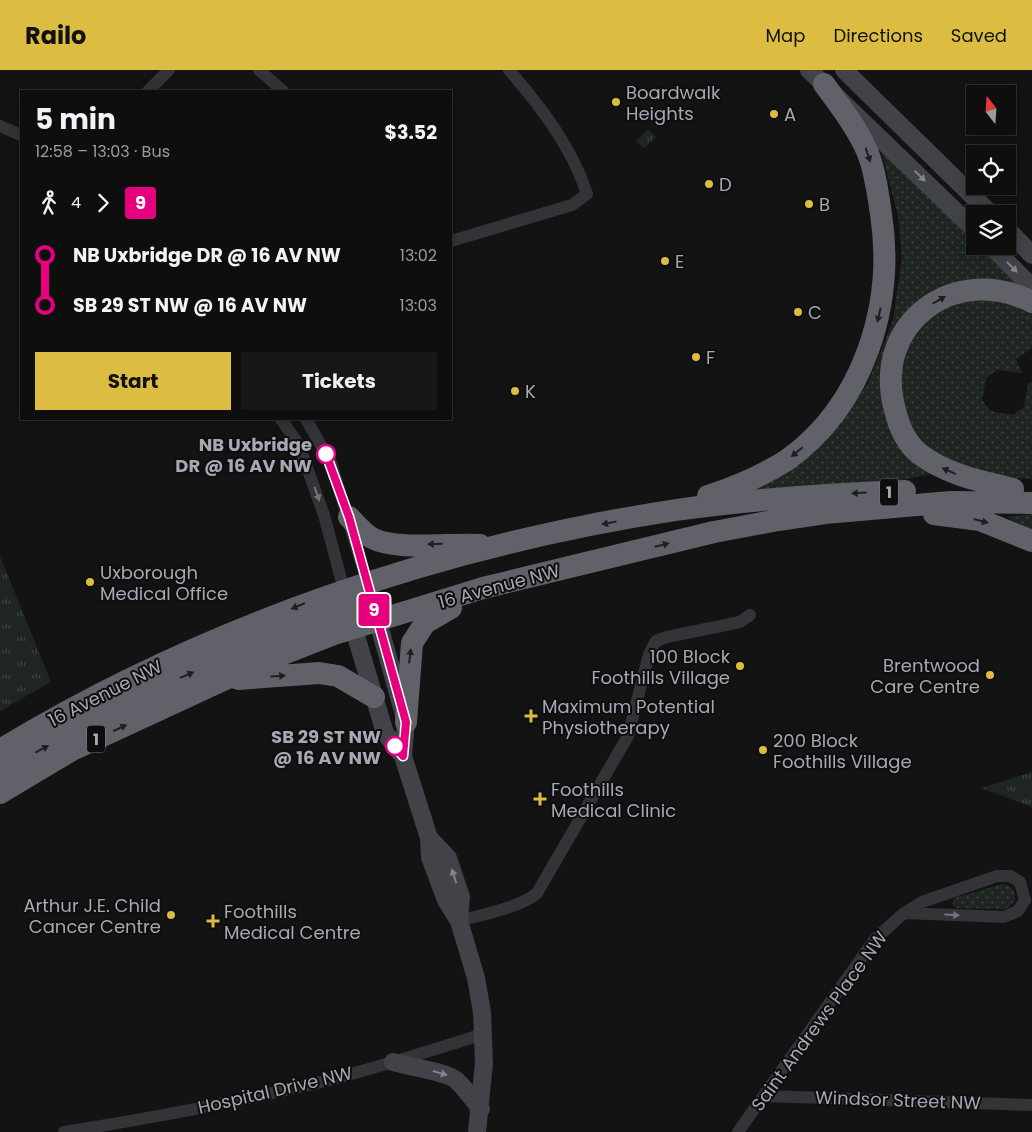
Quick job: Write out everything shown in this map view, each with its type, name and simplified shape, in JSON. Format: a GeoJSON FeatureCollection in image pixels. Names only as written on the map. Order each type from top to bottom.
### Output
{"type":"FeatureCollection","features":[{"type":"Feature","properties":{"kind":"highway"},"geometry":{"type":"LineString","coordinates":[[674,510],[754,479],[802,448],[843,401],[856,380],[872,341],[880,310],[885,270],[885,241],[879,198],[868,153],[849,117],[816,77]]}},
{"type":"Feature","properties":{"kind":"highway"},"geometry":{"type":"LineString","coordinates":[[1022,489],[956,474],[920,454],[900,429],[892,401],[890,379],[892,360],[907,326],[941,298],[977,288],[996,289],[1018,295],[1032,302]]}},
{"type":"Feature","properties":{"kind":"highway","name":"16 Avenue NW"},"geometry":{"type":"LineString","coordinates":[[0,793],[72,750],[260,662],[349,608],[367,582],[502,546],[674,510],[838,494],[1022,489]]}},
{"type":"Feature","properties":{"kind":"highway","name":"16 Avenue NW"},"geometry":{"type":"LineString","coordinates":[[0,750],[56,717],[128,680],[312,601],[349,608],[377,620],[483,588],[714,532],[809,515],[951,502],[1032,503]]}},
{"type":"Feature","properties":{"kind":"highway"},"geometry":{"type":"LineString","coordinates":[[881,507],[980,520],[1032,541]]}},
{"type":"Feature","properties":{"kind":"highway"},"geometry":{"type":"LineString","coordinates":[[349,517],[372,538],[386,543],[502,546]]}},
{"type":"Feature","properties":{"kind":"highway"},"geometry":{"type":"LineString","coordinates":[[406,722],[410,659],[416,634],[425,623],[483,588]]}},
{"type":"Feature","properties":{"kind":"highway"},"geometry":{"type":"LineString","coordinates":[[0,774],[38,751],[173,681],[349,608]]}},
{"type":"Feature","properties":{"kind":"highway"},"geometry":{"type":"LineString","coordinates":[[196,691],[240,678],[319,673],[338,676],[374,697]]}},
{"type":"Feature","properties":{"kind":"street"},"geometry":{"type":"LineString","coordinates":[[149,90],[169,70]]}},
{"type":"Feature","properties":{"kind":"street"},"geometry":{"type":"LineString","coordinates":[[259,70],[282,90]]}},
{"type":"Feature","properties":{"kind":"street"},"geometry":{"type":"LineString","coordinates":[[452,241],[572,205],[587,194],[580,173],[564,143],[509,70]]}},
{"type":"Feature","properties":{"kind":"street"},"geometry":{"type":"LineString","coordinates":[[844,70],[982,205]]}},
{"type":"Feature","properties":{"kind":"street"},"geometry":{"type":"LineString","coordinates":[[816,77],[966,221]]}},
{"type":"Feature","properties":{"kind":"street"},"geometry":{"type":"LineString","coordinates":[[0,126],[20,135]]}},
{"type":"Feature","properties":{"kind":"street"},"geometry":{"type":"LineString","coordinates":[[1016,238],[1032,255]]}},
{"type":"Feature","properties":{"kind":"street"},"geometry":{"type":"LineString","coordinates":[[1000,255],[1032,287]]}},
{"type":"Feature","properties":{"kind":"street"},"geometry":{"type":"LineString","coordinates":[[282,420],[299,445],[324,515],[385,733],[403,756],[430,838],[448,858],[461,897],[459,921],[476,978],[483,1034],[481,1110],[477,1132]]}},
{"type":"Feature","properties":{"kind":"street"},"geometry":{"type":"LineString","coordinates":[[307,420],[330,463],[349,517],[406,722],[403,756]]}},
{"type":"Feature","properties":{"kind":"street"},"geometry":{"type":"LineString","coordinates":[[459,921],[533,897],[537,893],[628,736],[649,654],[656,642],[667,637],[740,622],[750,615]]}},
{"type":"Feature","properties":{"kind":"street","name":"Saint Andrews Place NW"},"geometry":{"type":"LineString","coordinates":[[738,1132],[875,939],[904,912],[922,902],[997,876],[1010,876],[1020,882],[1025,900],[1018,910],[1004,917],[904,912]]}},
{"type":"Feature","properties":{"kind":"street","name":"Hospital Drive NW"},"geometry":{"type":"LineString","coordinates":[[64,1132],[213,1105],[314,1084],[483,1034]]}},
{"type":"Feature","properties":{"kind":"street"},"geometry":{"type":"LineString","coordinates":[[393,1062],[418,1069],[440,1072],[455,1078],[481,1110]]}},
{"type":"Feature","properties":{"kind":"street","name":"Windsor Street NW"},"geometry":{"type":"LineString","coordinates":[[764,1096],[1032,1104]]}},
{"type":"Feature","properties":{"kind":"green space"},"geometry":{"type":"Polygon","coordinates":[[[648,129],[656,137],[644,148],[636,141],[648,129]]]}},
{"type":"Feature","properties":{"kind":"green space"},"geometry":{"type":"Polygon","coordinates":[[[882,153],[910,175],[966,230],[966,255],[992,255],[1028,289],[1001,281],[972,280],[884,361],[932,474],[891,482],[752,491],[841,422],[868,382],[893,320],[902,258],[898,216],[882,153]]]}},
{"type":"Feature","properties":{"kind":"green space"},"geometry":{"type":"Polygon","coordinates":[[[1015,297],[1032,305],[1032,348],[1016,359],[1022,373],[997,370],[986,378],[982,400],[990,411],[1013,415],[1024,407],[1028,384],[1032,382],[1032,479],[992,476],[931,455],[902,417],[900,350],[948,300],[1015,297]]]}},
{"type":"Feature","properties":{"kind":"green space"},"geometry":{"type":"Polygon","coordinates":[[[1032,514],[1032,534],[1008,517],[1032,514]]]}},
{"type":"Feature","properties":{"kind":"green space"},"geometry":{"type":"Polygon","coordinates":[[[0,556],[51,682],[0,711],[0,556]]]}},
{"type":"Feature","properties":{"kind":"green space"},"geometry":{"type":"Polygon","coordinates":[[[1032,772],[1032,807],[981,788],[1032,772]]]}},
{"type":"Feature","properties":{"kind":"green space"},"geometry":{"type":"Polygon","coordinates":[[[1002,884],[1011,887],[1015,894],[1015,901],[1006,909],[957,908],[952,905],[954,898],[1002,884]]]}},
{"type":"Feature","properties":{"kind":"bus line","name":"9"},"geometry":{"type":"LineString","coordinates":[[326,454],[349,517],[406,722],[403,756],[395,746]]}},
{"type":"Feature","properties":{"kind":"place","name":"Boardwalk Heights"},"geometry":{"type":"Point","coordinates":[616,102]}},
{"type":"Feature","properties":{"kind":"place","name":"A"},"geometry":{"type":"Point","coordinates":[774,114]}},
{"type":"Feature","properties":{"kind":"place","name":"D"},"geometry":{"type":"Point","coordinates":[709,184]}},
{"type":"Feature","properties":{"kind":"place","name":"B"},"geometry":{"type":"Point","coordinates":[809,204]}},
{"type":"Feature","properties":{"kind":"place","name":"E"},"geometry":{"type":"Point","coordinates":[665,261]}},
{"type":"Feature","properties":{"kind":"place","name":"C"},"geometry":{"type":"Point","coordinates":[798,312]}},
{"type":"Feature","properties":{"kind":"place","name":"F"},"geometry":{"type":"Point","coordinates":[696,357]}},
{"type":"Feature","properties":{"kind":"place","name":"K"},"geometry":{"type":"Point","coordinates":[515,391]}},
{"type":"Feature","properties":{"kind":"place","name":"NB Uxbridge DR @ 16 AV NW"},"geometry":{"type":"Point","coordinates":[326,454]}},
{"type":"Feature","properties":{"kind":"place","name":"Uxborough Medical Office"},"geometry":{"type":"Point","coordinates":[90,582]}},
{"type":"Feature","properties":{"kind":"place","name":"100 Block Foothills Village"},"geometry":{"type":"Point","coordinates":[740,666]}},
{"type":"Feature","properties":{"kind":"place","name":"Brentwood Care Centre"},"geometry":{"type":"Point","coordinates":[990,675]}},
{"type":"Feature","properties":{"kind":"place","name":"Maximum Potential Physiotherapy"},"geometry":{"type":"Point","coordinates":[531,716]}},
{"type":"Feature","properties":{"kind":"place","name":"SB 29 ST NW @ 16 AV NW"},"geometry":{"type":"Point","coordinates":[395,746]}},
{"type":"Feature","properties":{"kind":"place","name":"200 Block Foothills Village"},"geometry":{"type":"Point","coordinates":[763,750]}},
{"type":"Feature","properties":{"kind":"place","name":"Foothills Medical Clinic"},"geometry":{"type":"Point","coordinates":[540,799]}},
{"type":"Feature","properties":{"kind":"place","name":"Arthur J.E. Child Cancer Centre"},"geometry":{"type":"Point","coordinates":[171,915]}},
{"type":"Feature","properties":{"kind":"place","name":"Foothills Medical Centre"},"geometry":{"type":"Point","coordinates":[213,921]}}]}
